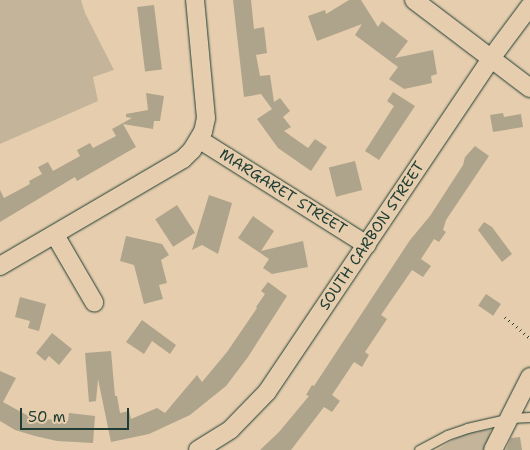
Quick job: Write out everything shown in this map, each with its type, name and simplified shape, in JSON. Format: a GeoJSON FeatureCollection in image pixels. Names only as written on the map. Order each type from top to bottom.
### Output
{"type":"FeatureCollection","features":[{"type":"Feature","properties":{"kind":"street"},"geometry":{"type":"LineString","coordinates":[[0,266],[183,159],[200,140],[206,118],[195,0]]}},
{"type":"Feature","properties":{"kind":"street"},"geometry":{"type":"LineString","coordinates":[[414,0],[492,57],[530,88]]}},
{"type":"Feature","properties":{"kind":"street","name":"SOUTH CARBON STREET"},"geometry":{"type":"LineString","coordinates":[[198,450],[231,429],[267,392],[492,57],[530,6]]}},
{"type":"Feature","properties":{"kind":"street","name":"MARGARET STREET"},"geometry":{"type":"LineString","coordinates":[[200,140],[367,245]]}},
{"type":"Feature","properties":{"kind":"street"},"geometry":{"type":"LineString","coordinates":[[55,235],[94,302]]}},
{"type":"Feature","properties":{"kind":"street"},"geometry":{"type":"LineString","coordinates":[[493,450],[530,384]]}},
{"type":"Feature","properties":{"kind":"lane"},"geometry":{"type":"LineString","coordinates":[[418,450],[454,432],[510,418],[530,417]]}},
{"type":"Feature","properties":{"kind":"path"},"geometry":{"type":"LineString","coordinates":[[505,317],[530,338]]}},
{"type":"Feature","properties":{"kind":"shaded area"},"geometry":{"type":"Polygon","coordinates":[[[0,0],[81,0],[85,13],[114,70],[93,77],[98,101],[0,144],[0,0]]]}},
{"type":"Feature","properties":{"kind":"shaded area"},"geometry":{"type":"Polygon","coordinates":[[[491,429],[486,450],[437,450],[462,434],[491,429]]]}},
{"type":"Feature","properties":{"kind":"building"},"geometry":{"type":"Polygon","coordinates":[[[233,0],[251,0],[254,29],[264,27],[267,53],[256,55],[260,76],[270,75],[274,102],[280,98],[290,111],[283,117],[291,127],[284,131],[308,148],[315,139],[327,147],[311,171],[278,148],[257,119],[272,109],[261,94],[244,97],[233,0]]]}},
{"type":"Feature","properties":{"kind":"building"},"geometry":{"type":"Polygon","coordinates":[[[349,0],[361,0],[378,27],[382,21],[408,41],[395,58],[433,50],[437,74],[431,76],[432,83],[404,89],[389,79],[398,67],[355,35],[362,24],[317,41],[308,16],[325,10],[326,14],[349,0]]]}},
{"type":"Feature","properties":{"kind":"building"},"geometry":{"type":"Polygon","coordinates":[[[154,5],[162,70],[145,72],[137,7],[154,5]]]}},
{"type":"Feature","properties":{"kind":"building"},"geometry":{"type":"Polygon","coordinates":[[[393,92],[415,106],[379,160],[365,151],[394,106],[387,101],[393,92]]]}},
{"type":"Feature","properties":{"kind":"building"},"geometry":{"type":"Polygon","coordinates":[[[146,93],[164,96],[160,121],[154,121],[153,129],[123,124],[136,147],[77,181],[75,177],[0,222],[0,190],[4,198],[30,184],[29,181],[42,174],[38,167],[48,162],[53,171],[80,156],[77,150],[90,143],[93,148],[116,136],[112,129],[132,118],[126,117],[126,114],[148,110],[146,93]]]}},
{"type":"Feature","properties":{"kind":"building"},"geometry":{"type":"Polygon","coordinates":[[[503,113],[504,117],[521,114],[523,127],[493,132],[490,115],[503,113]]]}},
{"type":"Feature","properties":{"kind":"building"},"geometry":{"type":"Polygon","coordinates":[[[475,146],[489,156],[446,220],[443,230],[446,232],[439,242],[434,239],[421,259],[431,266],[423,277],[412,270],[381,315],[387,319],[365,352],[369,355],[362,367],[354,362],[332,395],[340,401],[332,412],[324,407],[291,450],[260,450],[279,432],[309,396],[306,395],[312,385],[314,386],[410,240],[430,216],[463,165],[465,157],[475,146]]]}},
{"type":"Feature","properties":{"kind":"building"},"geometry":{"type":"Polygon","coordinates":[[[355,161],[362,190],[336,197],[329,168],[355,161]]]}},
{"type":"Feature","properties":{"kind":"building"},"geometry":{"type":"Polygon","coordinates":[[[209,195],[232,203],[218,254],[202,245],[192,250],[209,195]]]}},
{"type":"Feature","properties":{"kind":"building"},"geometry":{"type":"Polygon","coordinates":[[[177,205],[195,233],[173,247],[155,219],[177,205]]]}},
{"type":"Feature","properties":{"kind":"building"},"geometry":{"type":"Polygon","coordinates":[[[253,216],[274,231],[261,251],[303,241],[308,267],[272,274],[263,268],[269,259],[238,238],[253,216]]]}},
{"type":"Feature","properties":{"kind":"building"},"geometry":{"type":"Polygon","coordinates":[[[484,222],[492,227],[512,254],[502,262],[478,230],[484,222]]]}},
{"type":"Feature","properties":{"kind":"building"},"geometry":{"type":"Polygon","coordinates":[[[126,236],[162,244],[169,255],[161,260],[167,283],[159,285],[163,299],[144,304],[134,265],[120,261],[126,236]]]}},
{"type":"Feature","properties":{"kind":"building"},"geometry":{"type":"Polygon","coordinates":[[[268,282],[287,296],[248,357],[226,386],[190,415],[149,434],[111,442],[98,379],[96,401],[89,402],[85,353],[111,351],[115,396],[117,396],[120,413],[129,411],[131,419],[157,408],[165,413],[197,375],[202,382],[227,352],[257,308],[265,294],[261,291],[268,282]]]}},
{"type":"Feature","properties":{"kind":"building"},"geometry":{"type":"Polygon","coordinates":[[[486,294],[501,304],[493,316],[478,306],[486,294]]]}},
{"type":"Feature","properties":{"kind":"building"},"geometry":{"type":"Polygon","coordinates":[[[20,297],[46,304],[39,331],[28,328],[30,321],[15,317],[20,297]]]}},
{"type":"Feature","properties":{"kind":"building"},"geometry":{"type":"Polygon","coordinates":[[[142,320],[176,345],[170,354],[152,341],[144,354],[126,342],[142,320]]]}},
{"type":"Feature","properties":{"kind":"building"},"geometry":{"type":"Polygon","coordinates":[[[52,333],[72,349],[59,365],[49,356],[45,361],[36,353],[52,333]]]}},
{"type":"Feature","properties":{"kind":"building"},"geometry":{"type":"Polygon","coordinates":[[[0,371],[16,378],[3,402],[32,418],[68,421],[69,413],[95,416],[93,443],[57,441],[35,436],[15,430],[0,421],[0,371]]]}},
{"type":"Feature","properties":{"kind":"building"},"geometry":{"type":"Polygon","coordinates":[[[520,437],[522,450],[506,450],[511,438],[520,437]]]}}]}
